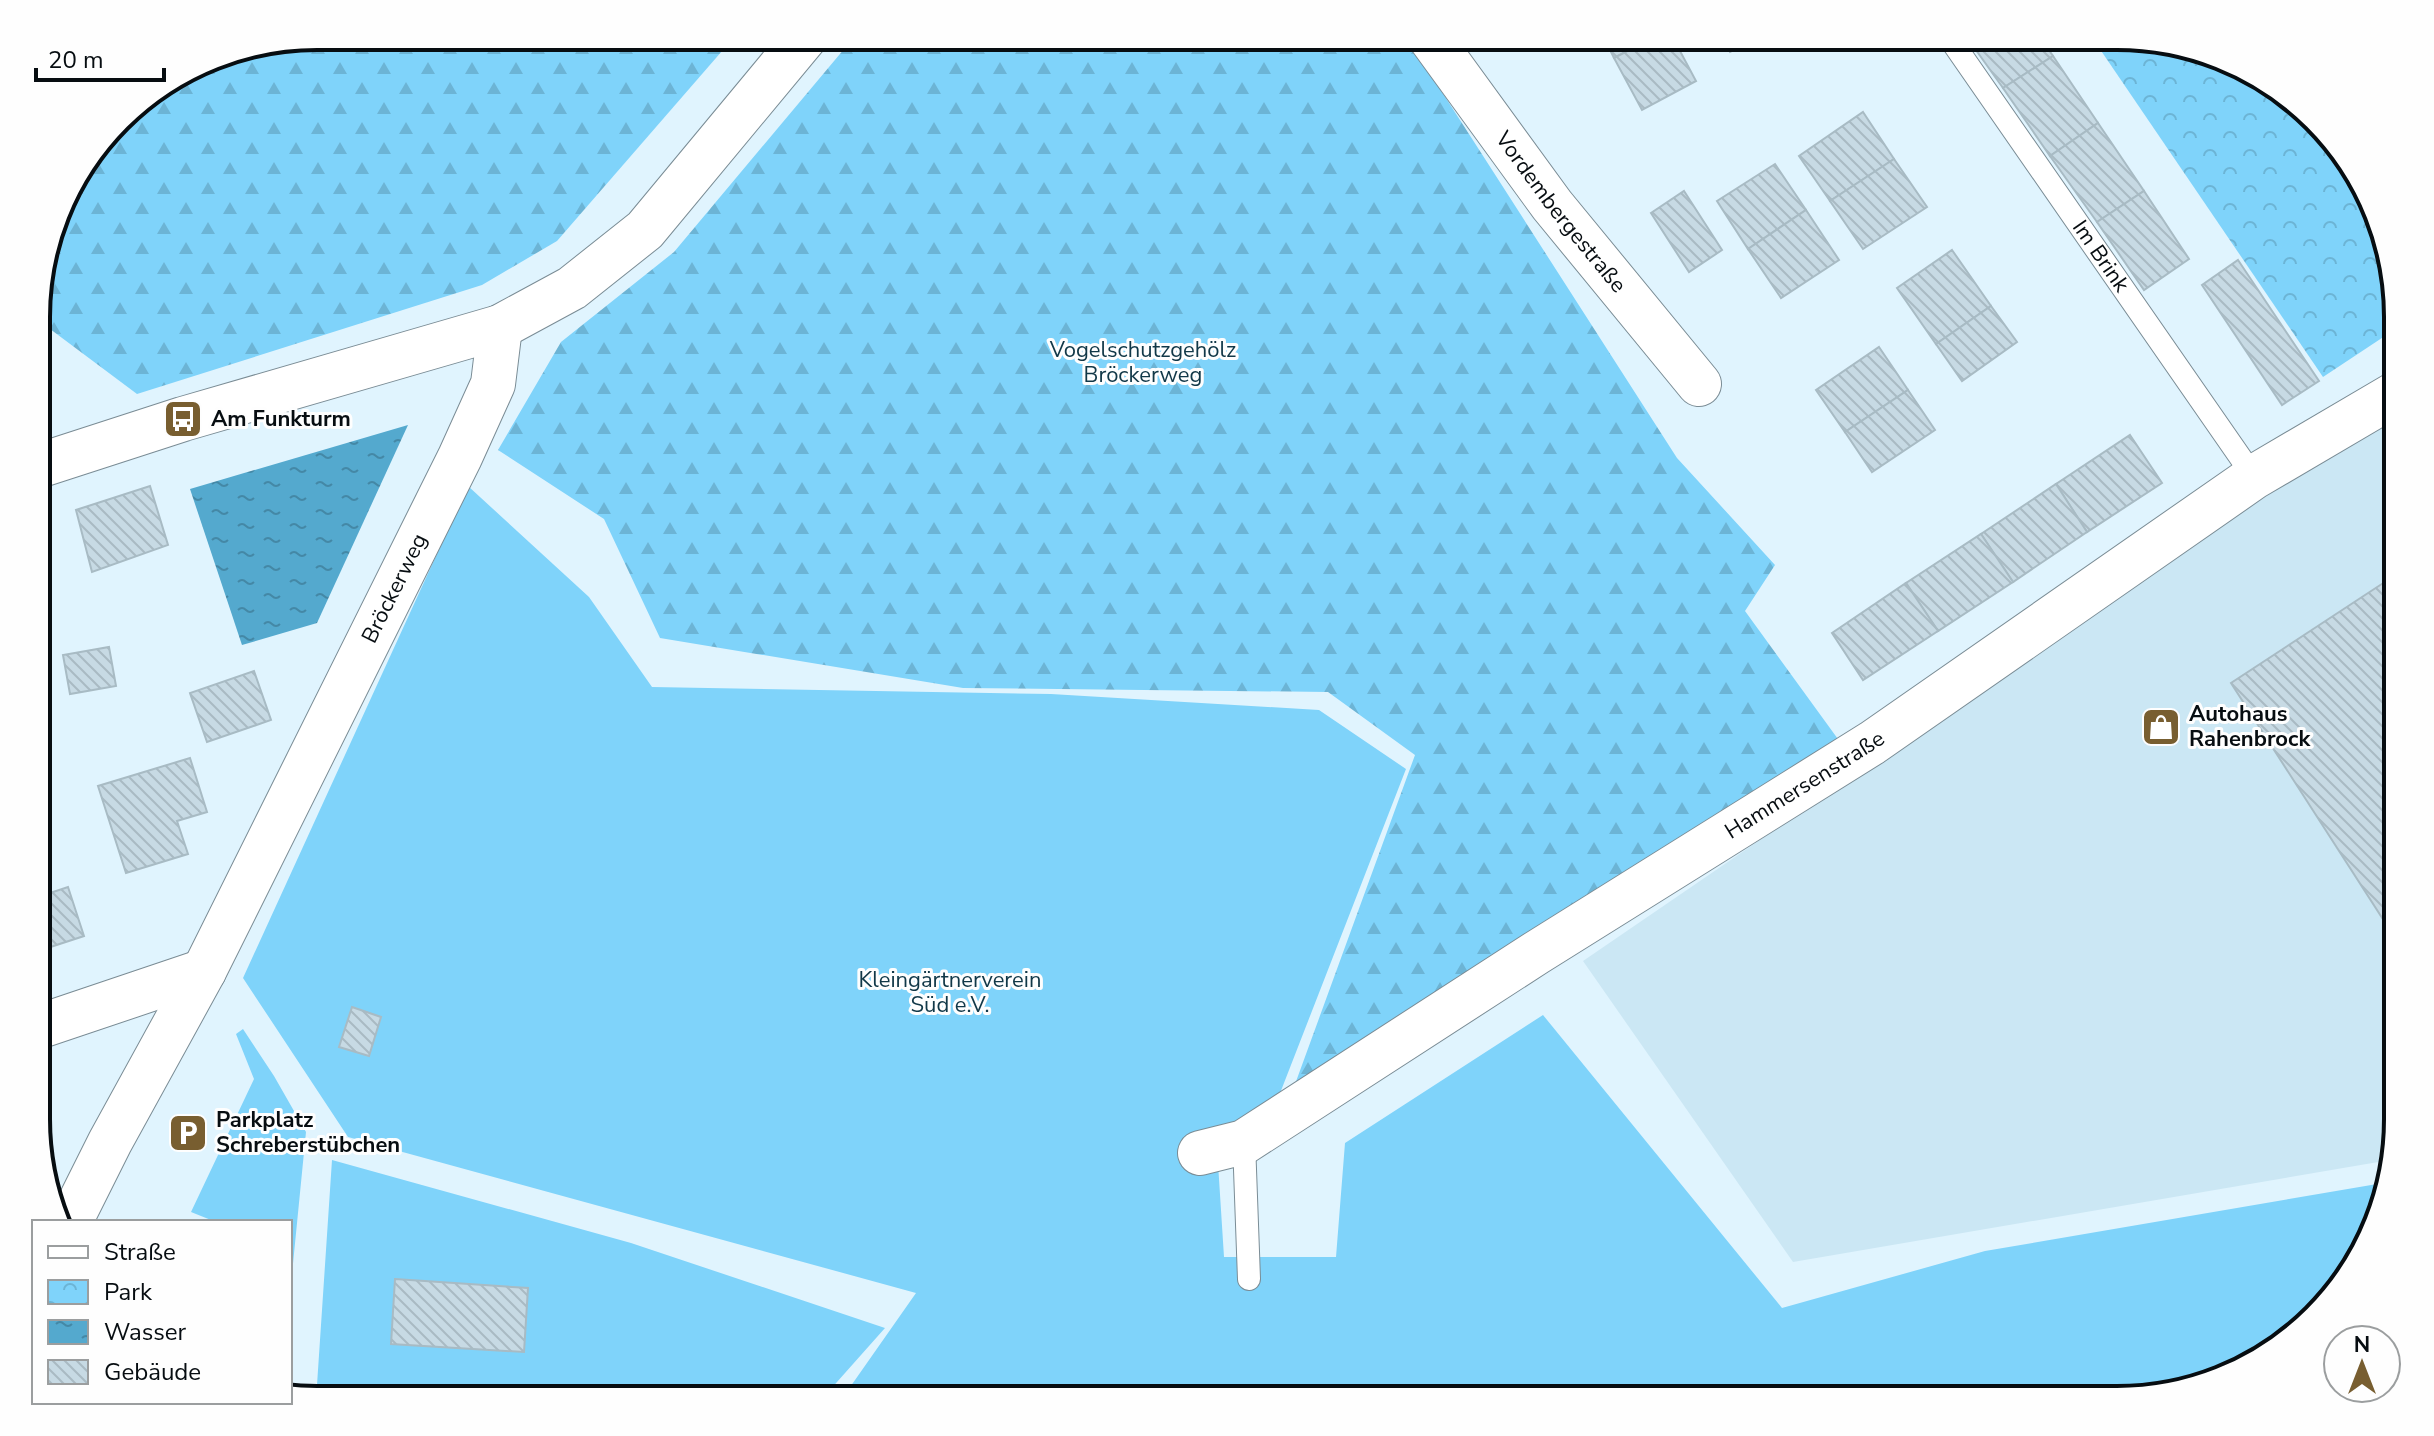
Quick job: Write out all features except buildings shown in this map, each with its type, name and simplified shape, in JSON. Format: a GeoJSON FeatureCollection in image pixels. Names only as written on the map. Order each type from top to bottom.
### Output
{"type":"FeatureCollection","features":[{"type":"Feature","properties":{"kind":"street","name":"Vordembergestraße"},"geometry":{"type":"LineString","coordinates":[[1439,50],[1552,205],[1699,384]]}},
{"type":"Feature","properties":{"kind":"street"},"geometry":{"type":"LineString","coordinates":[[50,462],[183,419],[500,327],[572,288],[645,230],[794,51]]}},
{"type":"Feature","properties":{"kind":"street","name":"Bröckerweg"},"geometry":{"type":"LineString","coordinates":[[71,1220],[204,971],[480,413],[493,384],[500,327]]}},
{"type":"Feature","properties":{"kind":"street","name":"Hammersenstraße"},"geometry":{"type":"LineString","coordinates":[[1200,1153],[1244,1142],[1536,953],[1872,743],[2254,477],[2383,401]]}},
{"type":"Feature","properties":{"kind":"street"},"geometry":{"type":"LineString","coordinates":[[50,1023],[204,971]]}},
{"type":"Feature","properties":{"kind":"lane","name":"Im Brink"},"geometry":{"type":"LineString","coordinates":[[1958,50],[2254,477]]}},
{"type":"Feature","properties":{"kind":"lane"},"geometry":{"type":"LineString","coordinates":[[1244,1142],[1249,1279]]}},
{"type":"Feature","properties":{"kind":"shaded area","name":"Autohaus Rahenbrock"},"geometry":{"type":"Polygon","coordinates":[[[2383,420],[2383,1136],[2380,1162],[1793,1262],[1583,961],[2266,494],[2383,420]]]}},
{"type":"Feature","properties":{"kind":"green space","name":"Vogelschutzgehölz Bröckerweg"},"geometry":{"type":"Polygon","coordinates":[[[1415,50],[1677,458],[1775,565],[1745,611],[1843,746],[1294,1087],[1415,755],[1328,692],[963,688],[660,638],[604,519],[498,450],[561,342],[674,252],[843,51],[1415,50]]]}},
{"type":"Feature","properties":{"kind":"green space"},"geometry":{"type":"Polygon","coordinates":[[[2101,50],[2152,52],[2219,70],[2279,105],[2306,128],[2329,155],[2348,184],[2370,231],[2379,265],[2383,337],[2323,377],[2101,50]]]}},
{"type":"Feature","properties":{"kind":"green space"},"geometry":{"type":"Polygon","coordinates":[[[300,51],[722,51],[557,241],[482,285],[137,394],[50,329],[52,282],[70,215],[95,169],[116,141],[141,116],[184,86],[231,64],[265,55],[300,51]]]}},
{"type":"Feature","properties":{"kind":"green space","name":"Kleingärtnerverein Süd e.V."},"geometry":{"type":"Polygon","coordinates":[[[468,486],[589,597],[652,687],[1051,694],[1319,710],[1406,769],[1277,1101],[1216,1132],[1224,1257],[1336,1257],[1345,1143],[1543,1015],[1782,1308],[1985,1251],[2375,1184],[2364,1221],[2339,1267],[2318,1295],[2293,1320],[2235,1358],[2203,1372],[2169,1381],[2134,1385],[851,1386],[916,1293],[348,1137],[243,978],[468,486]]]}},
{"type":"Feature","properties":{"kind":"green space"},"geometry":{"type":"Polygon","coordinates":[[[243,1029],[306,1132],[292,1274],[292,1220],[211,1220],[191,1212],[254,1079],[236,1034],[243,1029]]]}},
{"type":"Feature","properties":{"kind":"green space"},"geometry":{"type":"Polygon","coordinates":[[[332,1160],[631,1243],[885,1328],[834,1386],[317,1386],[332,1160]],[[395,1279],[391,1344],[524,1352],[527,1288],[395,1279]]]}},
{"type":"Feature","properties":{"kind":"water"},"geometry":{"type":"Polygon","coordinates":[[[408,425],[317,623],[242,645],[190,489],[408,425]]]}},
{"type":"Feature","properties":{"kind":"place","name":"Am Funkturm"},"geometry":{"type":"Point","coordinates":[183,419]}},
{"type":"Feature","properties":{"kind":"place","name":"Autohaus Rahenbrock"},"geometry":{"type":"Point","coordinates":[2161,727]}},
{"type":"Feature","properties":{"kind":"place","name":"Parkplatz Schreberstübchen"},"geometry":{"type":"Point","coordinates":[188,1133]}}]}
